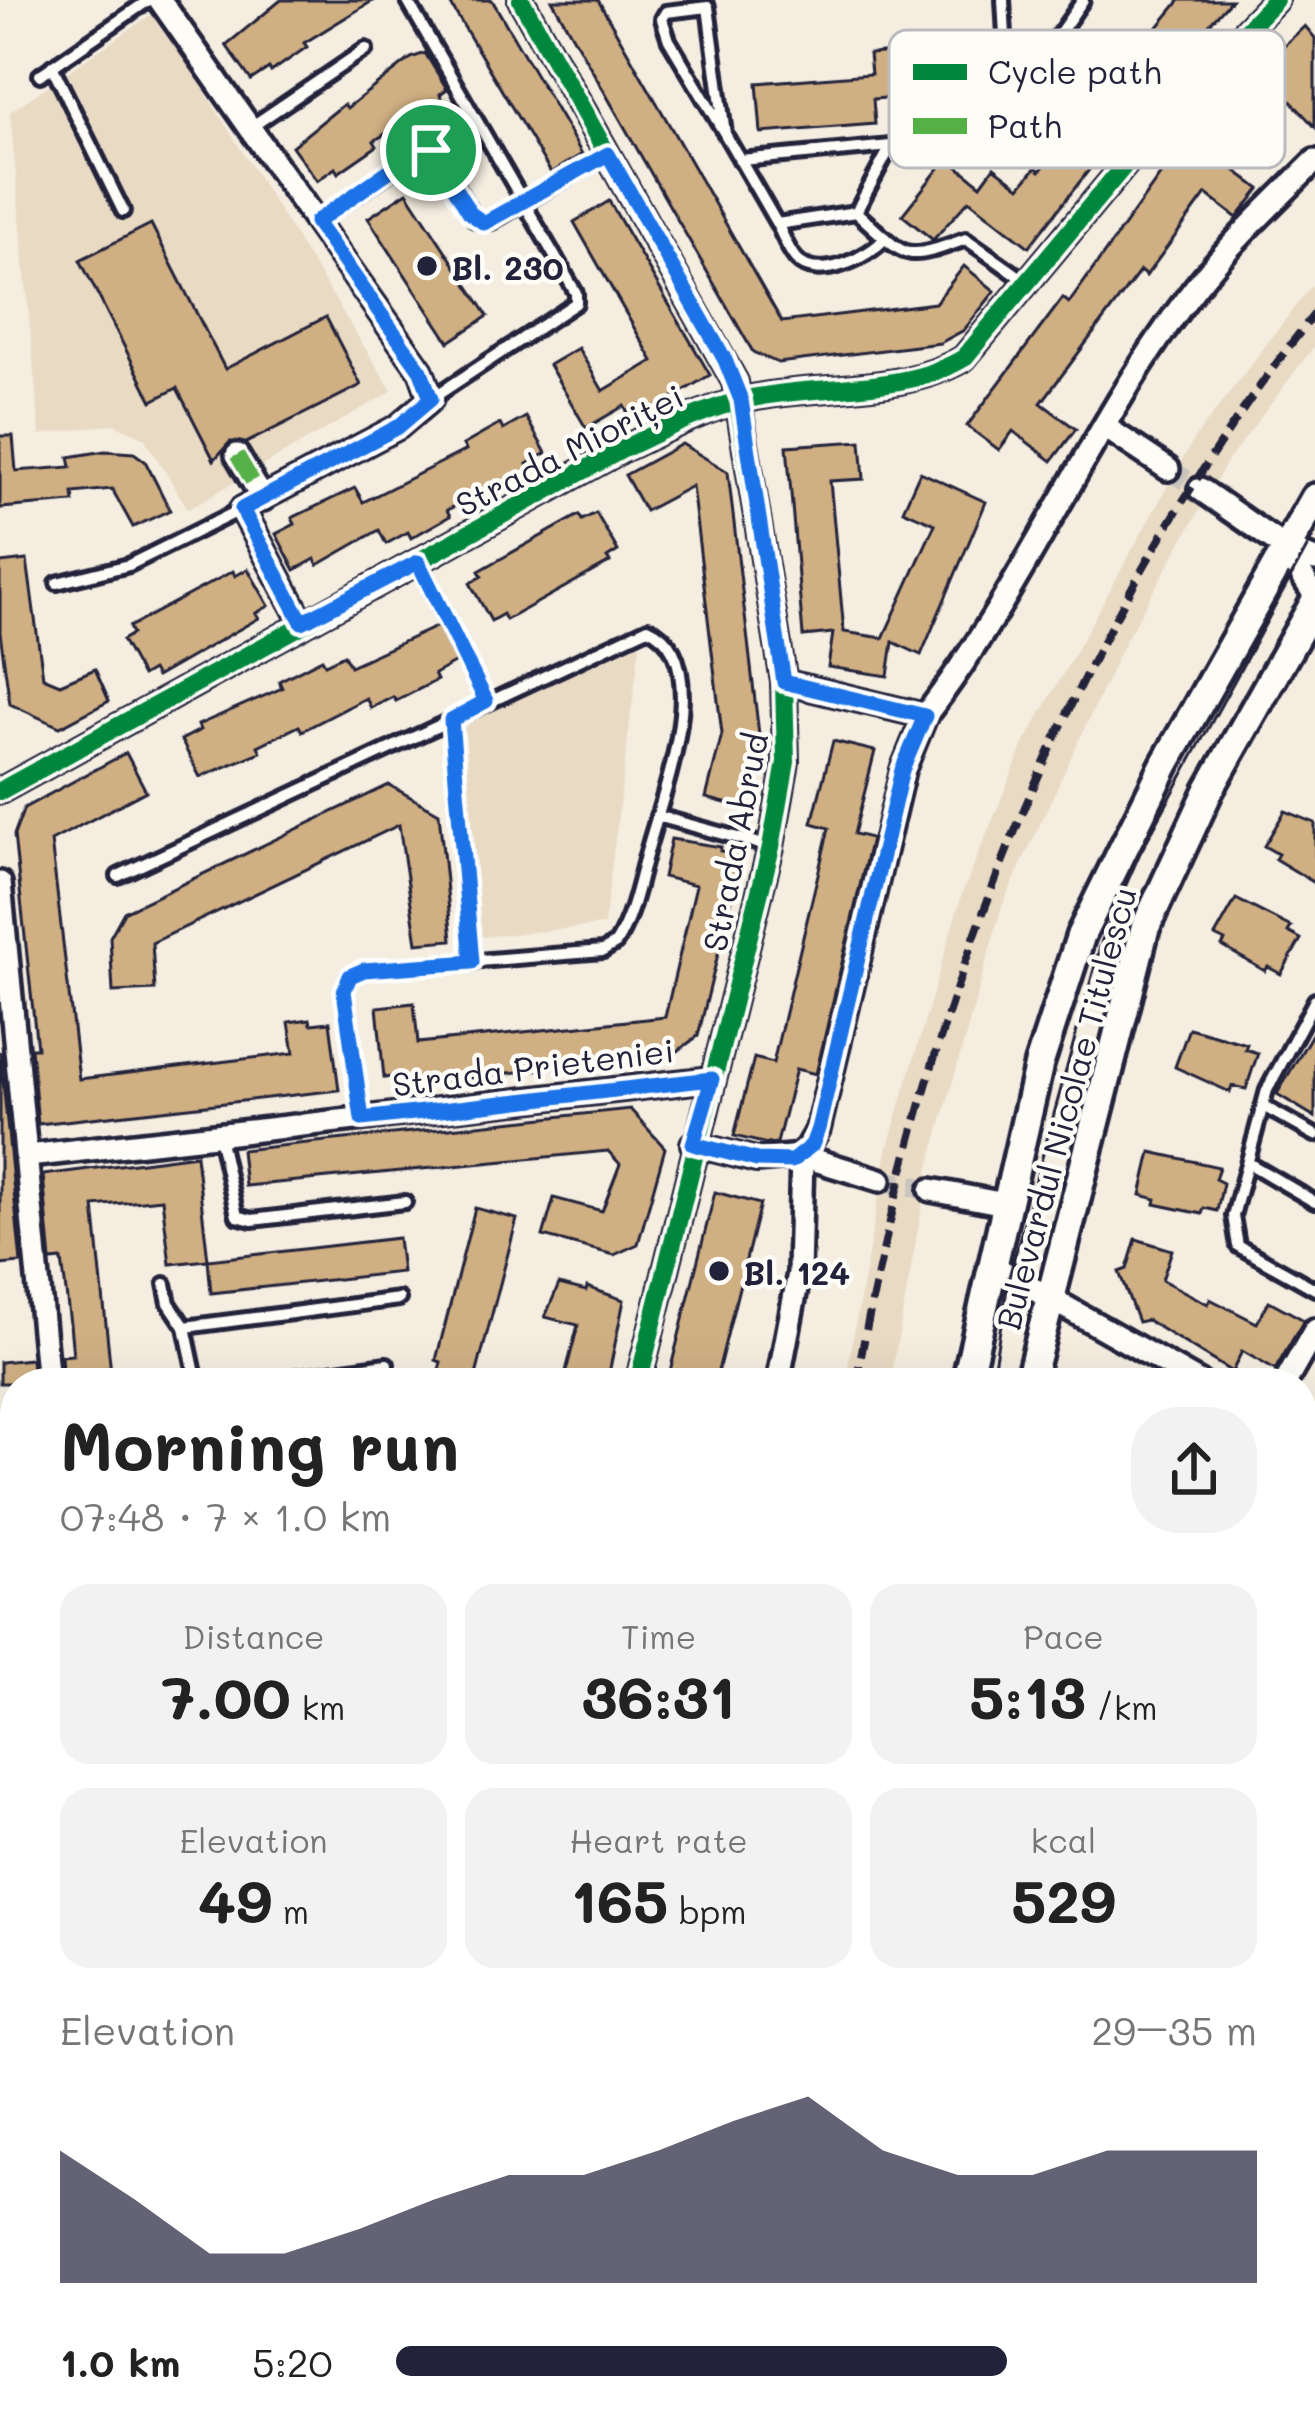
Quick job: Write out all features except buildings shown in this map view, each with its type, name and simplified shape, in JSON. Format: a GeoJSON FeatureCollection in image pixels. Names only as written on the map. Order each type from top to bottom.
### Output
{"type":"FeatureCollection","features":[{"type":"Feature","properties":{"kind":"main road","name":"Bulevardul Nicolae Titulescu"},"geometry":{"type":"LineString","coordinates":[[969,1368],[1039,1064],[1081,935],[1118,854],[1315,498]]}},
{"type":"Feature","properties":{"kind":"main road","name":"Bulevardul Nicolae Titulescu"},"geometry":{"type":"LineString","coordinates":[[1032,1368],[1144,928],[1209,790],[1315,599]]}},
{"type":"Feature","properties":{"kind":"street"},"geometry":{"type":"LineString","coordinates":[[160,0],[421,371],[431,399],[398,427],[242,509],[302,622]]}},
{"type":"Feature","properties":{"kind":"street","name":"Strada Abrud"},"geometry":{"type":"LineString","coordinates":[[521,0],[725,360],[741,400],[784,682],[786,762],[771,847],[693,1144],[641,1368]]}},
{"type":"Feature","properties":{"kind":"street","name":"Strada Mioriței"},"geometry":{"type":"LineString","coordinates":[[1246,30],[1275,0]]}},
{"type":"Feature","properties":{"kind":"street"},"geometry":{"type":"LineString","coordinates":[[781,1368],[799,1273],[802,1156],[818,1129],[902,770],[925,716],[975,648],[1105,428],[1194,290],[1315,160]]}},
{"type":"Feature","properties":{"kind":"street","name":"Strada Mioriței"},"geometry":{"type":"LineString","coordinates":[[0,791],[621,450],[741,400],[921,376],[950,366],[980,345],[1124,168]]}},
{"type":"Feature","properties":{"kind":"street"},"geometry":{"type":"LineString","coordinates":[[1105,428],[1168,469]]}},
{"type":"Feature","properties":{"kind":"street"},"geometry":{"type":"LineString","coordinates":[[237,455],[263,499]]}},
{"type":"Feature","properties":{"kind":"street"},"geometry":{"type":"LineString","coordinates":[[1200,489],[1286,548],[1315,560]]}},
{"type":"Feature","properties":{"kind":"street"},"geometry":{"type":"LineString","coordinates":[[1286,548],[1315,599]]}},
{"type":"Feature","properties":{"kind":"street"},"geometry":{"type":"LineString","coordinates":[[784,682],[925,716]]}},
{"type":"Feature","properties":{"kind":"street"},"geometry":{"type":"LineString","coordinates":[[0,883],[47,1368]]}},
{"type":"Feature","properties":{"kind":"street","name":"Strada Prieteniei"},"geometry":{"type":"LineString","coordinates":[[28,1156],[712,1079]]}},
{"type":"Feature","properties":{"kind":"street"},"geometry":{"type":"LineString","coordinates":[[693,1144],[757,1160],[802,1156],[880,1180]]}},
{"type":"Feature","properties":{"kind":"street"},"geometry":{"type":"LineString","coordinates":[[931,1190],[1005,1204]]}},
{"type":"Feature","properties":{"kind":"street"},"geometry":{"type":"LineString","coordinates":[[993,1266],[1173,1368]]}},
{"type":"Feature","properties":{"kind":"street"},"geometry":{"type":"LineString","coordinates":[[1293,1368],[1315,1330]]}},
{"type":"Feature","properties":{"kind":"lane"},"geometry":{"type":"LineString","coordinates":[[40,75],[149,0]]}},
{"type":"Feature","properties":{"kind":"lane"},"geometry":{"type":"LineString","coordinates":[[407,0],[576,293],[576,303],[431,399]]}},
{"type":"Feature","properties":{"kind":"lane"},"geometry":{"type":"LineString","coordinates":[[1003,0],[1004,30]]}},
{"type":"Feature","properties":{"kind":"lane"},"geometry":{"type":"LineString","coordinates":[[1062,30],[1083,0]]}},
{"type":"Feature","properties":{"kind":"lane"},"geometry":{"type":"LineString","coordinates":[[725,134],[708,7],[666,13],[662,19],[669,40],[797,261],[808,266],[856,261],[885,238]]}},
{"type":"Feature","properties":{"kind":"lane"},"geometry":{"type":"LineString","coordinates":[[251,128],[366,49]]}},
{"type":"Feature","properties":{"kind":"lane"},"geometry":{"type":"LineString","coordinates":[[52,66],[123,211]]}},
{"type":"Feature","properties":{"kind":"lane"},"geometry":{"type":"LineString","coordinates":[[741,160],[889,146]]}},
{"type":"Feature","properties":{"kind":"lane"},"geometry":{"type":"LineString","coordinates":[[316,222],[424,150],[440,157],[475,220],[492,222],[608,154]]}},
{"type":"Feature","properties":{"kind":"lane"},"geometry":{"type":"LineString","coordinates":[[856,212],[889,150]]}},
{"type":"Feature","properties":{"kind":"lane"},"geometry":{"type":"LineString","coordinates":[[856,212],[915,258],[973,242],[1030,284]]}},
{"type":"Feature","properties":{"kind":"lane"},"geometry":{"type":"LineString","coordinates":[[777,224],[856,212]]}},
{"type":"Feature","properties":{"kind":"lane"},"geometry":{"type":"LineString","coordinates":[[57,583],[129,565],[242,509]]}},
{"type":"Feature","properties":{"kind":"lane"},"geometry":{"type":"LineString","coordinates":[[418,562],[486,701]]}},
{"type":"Feature","properties":{"kind":"lane"},"geometry":{"type":"LineString","coordinates":[[118,876],[486,701],[648,628],[670,645],[681,682],[682,722],[616,943],[603,951],[472,962],[451,720]]}},
{"type":"Feature","properties":{"kind":"lane"},"geometry":{"type":"LineString","coordinates":[[657,816],[771,847]]}},
{"type":"Feature","properties":{"kind":"lane","name":"Strada Prieteniei"},"geometry":{"type":"LineString","coordinates":[[362,1119],[344,991],[350,976],[364,970],[472,962]]}},
{"type":"Feature","properties":{"kind":"lane"},"geometry":{"type":"LineString","coordinates":[[1315,1000],[1263,1106],[1233,1216],[1238,1246],[1315,1289]]}},
{"type":"Feature","properties":{"kind":"lane"},"geometry":{"type":"LineString","coordinates":[[1263,1106],[1315,1135]]}},
{"type":"Feature","properties":{"kind":"lane"},"geometry":{"type":"LineString","coordinates":[[219,1136],[236,1216],[252,1220],[405,1202]]}},
{"type":"Feature","properties":{"kind":"lane"},"geometry":{"type":"LineString","coordinates":[[1250,1164],[1315,1202]]}},
{"type":"Feature","properties":{"kind":"lane"},"geometry":{"type":"LineString","coordinates":[[165,1284],[169,1303],[185,1327],[193,1368]]}},
{"type":"Feature","properties":{"kind":"lane"},"geometry":{"type":"LineString","coordinates":[[185,1327],[399,1299]]}},
{"type":"Feature","properties":{"kind":"lane"},"geometry":{"type":"LineString","coordinates":[[359,1368],[387,1364]]}},
{"type":"Feature","properties":{"kind":"shaded area"},"geometry":{"type":"Polygon","coordinates":[[[155,12],[392,391],[188,509],[144,437],[114,424],[40,435],[10,112],[155,12]]]}},
{"type":"Feature","properties":{"kind":"shaded area"},"geometry":{"type":"Polygon","coordinates":[[[1315,281],[1315,345],[1227,462],[1125,641],[1002,906],[930,1163],[893,1368],[848,1368],[887,1150],[962,894],[1024,744],[1194,439],[1315,281]]]}},
{"type":"Feature","properties":{"kind":"shaded area"},"geometry":{"type":"Polygon","coordinates":[[[640,644],[604,925],[481,937],[464,721],[640,644]]]}},
{"type":"Feature","properties":{"kind":"tunnel"},"geometry":{"type":"LineString","coordinates":[[1168,469],[1200,489]]}},
{"type":"Feature","properties":{"kind":"tunnel"},"geometry":{"type":"LineString","coordinates":[[880,1180],[931,1190]]}},
{"type":"Feature","properties":{"kind":"tram line"},"geometry":{"type":"LineString","coordinates":[[994,1368],[1009,1277],[1102,940],[1140,853],[1315,533]]}},
{"type":"Feature","properties":{"kind":"railway"},"geometry":{"type":"LineString","coordinates":[[859,1368],[923,1096],[968,956],[1020,819],[1080,686],[1149,557],[1228,432],[1315,313]]}},
{"type":"Feature","properties":{"kind":"marked path"},"geometry":{"type":"LineString","coordinates":[[237,455],[263,499]]}},
{"type":"Feature","properties":{"kind":"cycle path"},"geometry":{"type":"LineString","coordinates":[[521,0],[735,382],[784,682],[786,762],[771,847],[642,1368]]}},
{"type":"Feature","properties":{"kind":"cycle path"},"geometry":{"type":"LineString","coordinates":[[1246,30],[1275,0]]}},
{"type":"Feature","properties":{"kind":"cycle path"},"geometry":{"type":"LineString","coordinates":[[0,791],[680,422],[727,404],[770,395],[913,378],[964,358],[1122,168]]}},
{"type":"Feature","properties":{"kind":"place","name":"Bl. 230"},"geometry":{"type":"Point","coordinates":[427,266]}},
{"type":"Feature","properties":{"kind":"place","name":"Bl. 124"},"geometry":{"type":"Point","coordinates":[719,1271]}},
{"type":"Feature","properties":{"kind":"route"},"geometry":{"type":"LineString","coordinates":[[431,150],[440,157],[475,220],[484,223],[608,154],[725,360],[741,400],[784,682],[925,716],[902,770],[818,1129],[812,1145],[792,1161],[757,1160],[693,1144],[712,1079],[362,1119],[344,991],[350,976],[364,970],[472,962],[451,720],[486,701],[418,562],[302,622],[242,509],[398,427],[431,399],[421,371],[316,222],[416,152],[431,150]]}}]}
